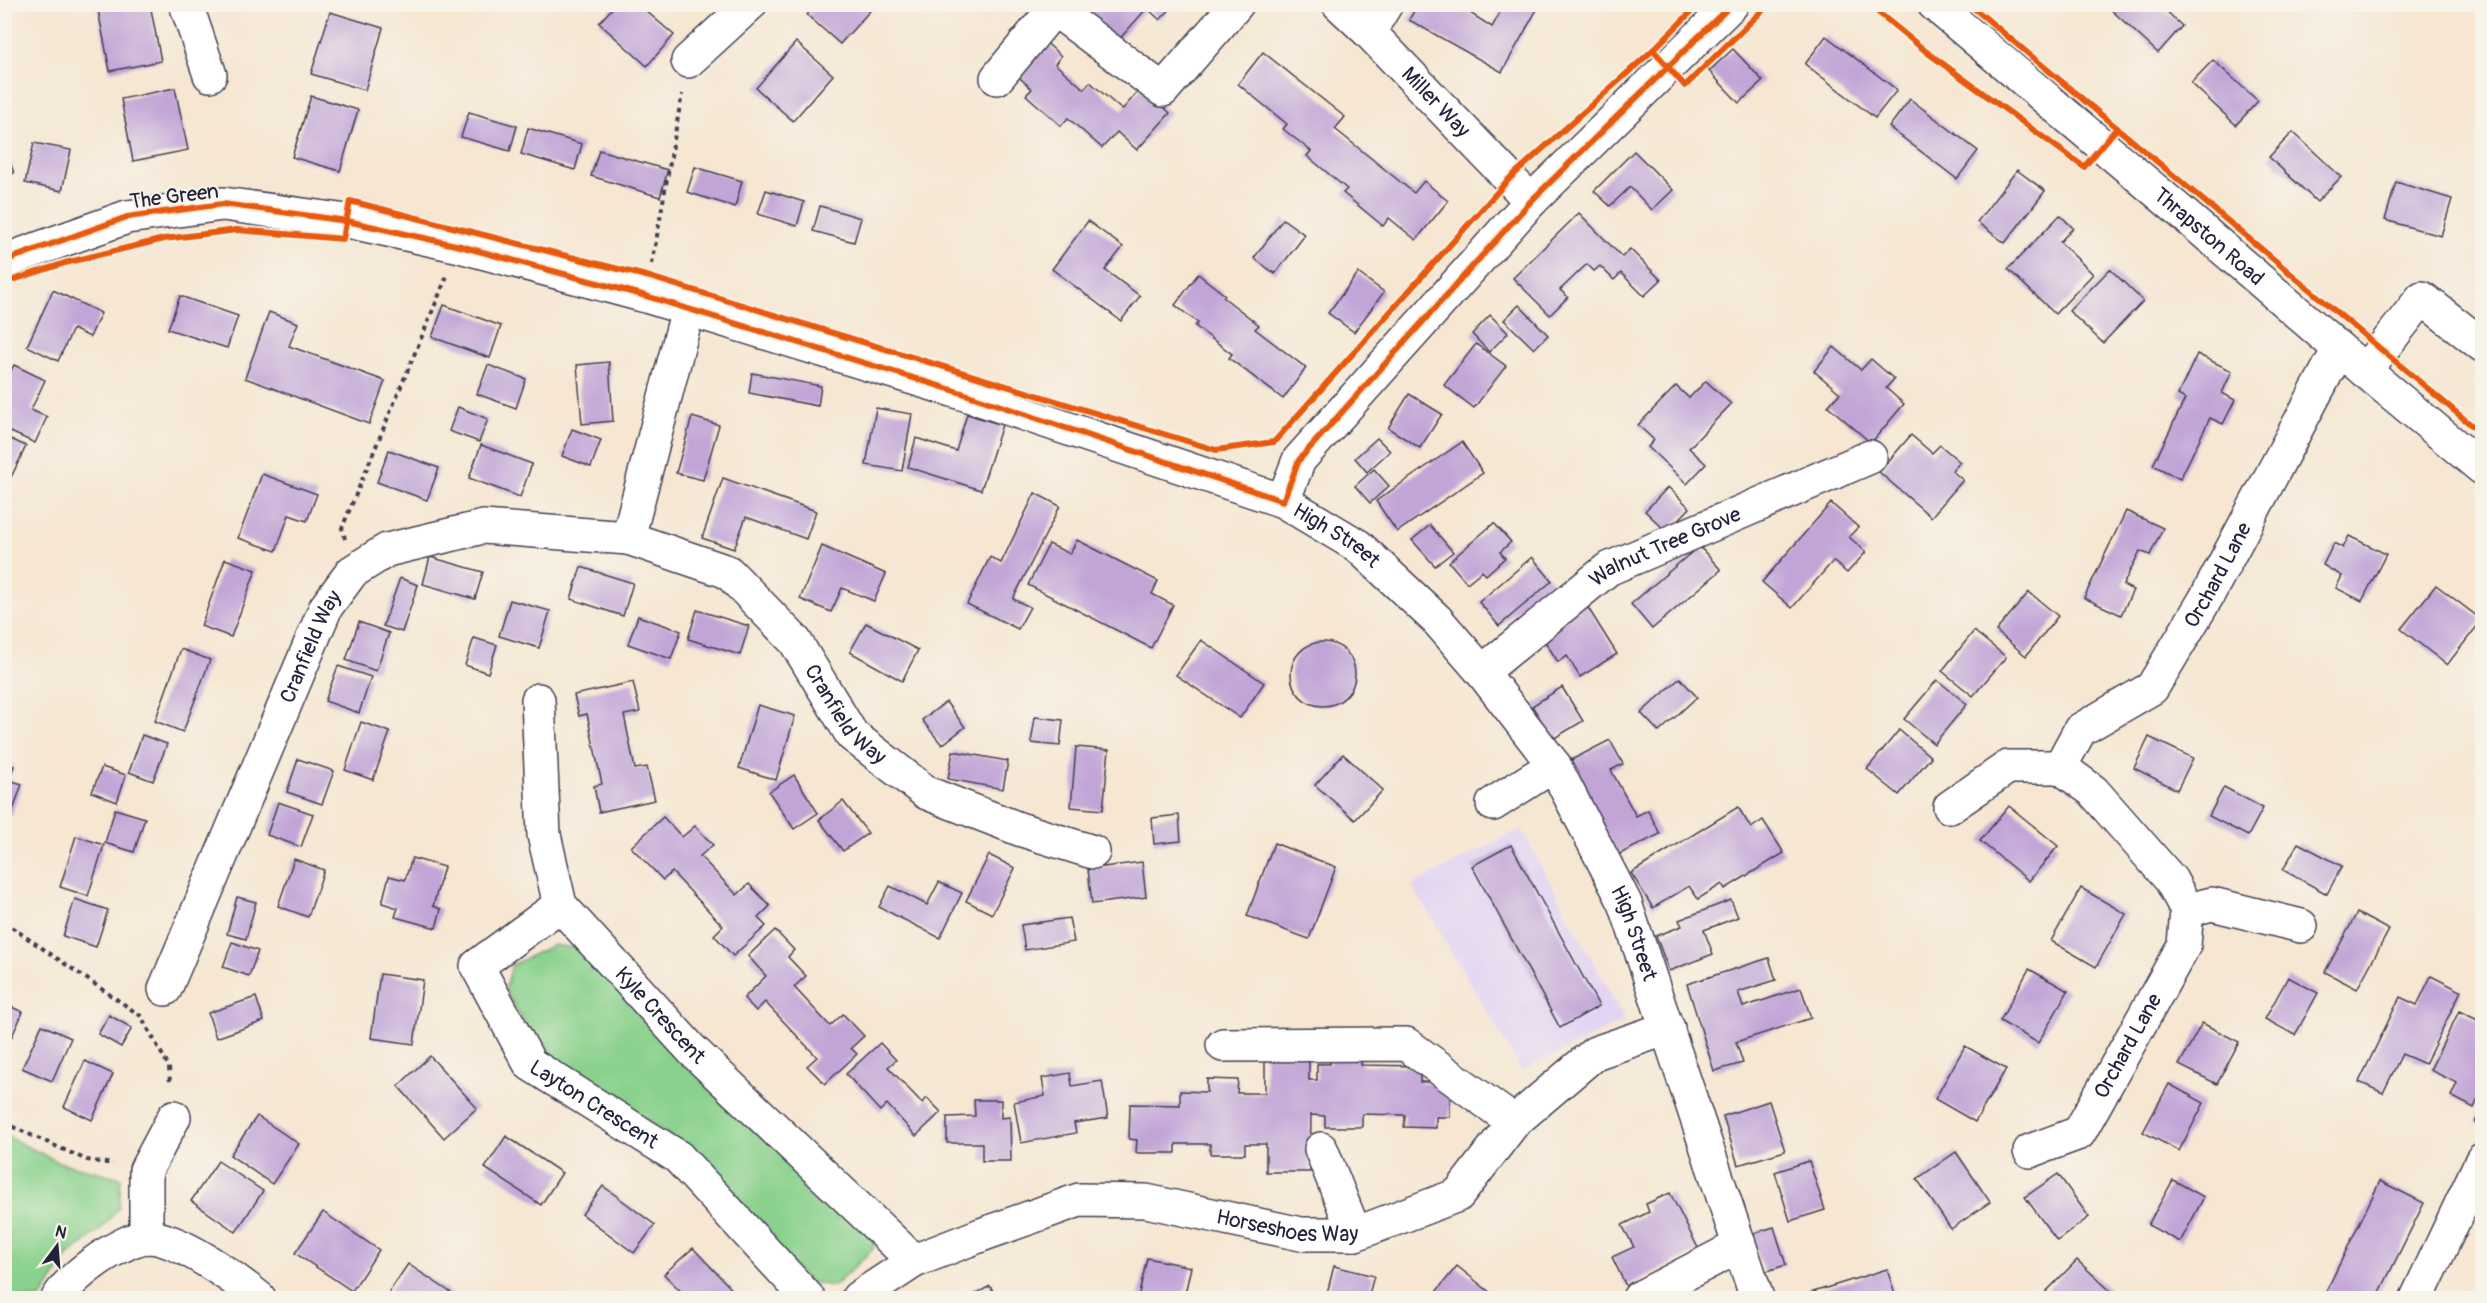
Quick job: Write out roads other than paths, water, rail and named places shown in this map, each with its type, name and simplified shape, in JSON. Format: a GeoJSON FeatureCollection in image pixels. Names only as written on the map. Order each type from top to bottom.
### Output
{"type":"FeatureCollection","features":[{"type":"Feature","properties":{"kind":"street"},"geometry":{"type":"LineString","coordinates":[[186,4],[210,75]]}},
{"type":"Feature","properties":{"kind":"street"},"geometry":{"type":"LineString","coordinates":[[997,78],[1054,9],[1163,90],[1237,4]]}},
{"type":"Feature","properties":{"kind":"street","name":"Miller Way"},"geometry":{"type":"LineString","coordinates":[[1339,4],[1369,32],[1531,201]]}},
{"type":"Feature","properties":{"kind":"street"},"geometry":{"type":"LineString","coordinates":[[1369,32],[1386,4]]}},
{"type":"Feature","properties":{"kind":"street"},"geometry":{"type":"LineString","coordinates":[[1283,501],[1299,460],[1531,201],[1732,4]]}},
{"type":"Feature","properties":{"kind":"street","name":"Thrapston Road"},"geometry":{"type":"LineString","coordinates":[[1934,4],[2181,212],[2339,350],[2482,468]]}},
{"type":"Feature","properties":{"kind":"street"},"geometry":{"type":"LineString","coordinates":[[688,61],[746,6]]}},
{"type":"Feature","properties":{"kind":"street","name":"The Green"},"geometry":{"type":"LineString","coordinates":[[4,261],[127,217],[223,204],[347,221],[460,246]]}},
{"type":"Feature","properties":{"kind":"street","name":"High Street"},"geometry":{"type":"LineString","coordinates":[[460,246],[646,296],[962,393],[1283,501],[1358,546],[1437,620],[1482,672],[1554,765],[1625,903],[1757,1299]]}},
{"type":"Feature","properties":{"kind":"street"},"geometry":{"type":"LineString","coordinates":[[2365,371],[2422,298],[2482,345]]}},
{"type":"Feature","properties":{"kind":"street"},"geometry":{"type":"LineString","coordinates":[[628,538],[688,309]]}},
{"type":"Feature","properties":{"kind":"street","name":"Orchard Lane"},"geometry":{"type":"LineString","coordinates":[[2060,767],[2080,730],[2152,688],[2206,598],[2339,350]]}},
{"type":"Feature","properties":{"kind":"street","name":"Walnut Tree Grove"},"geometry":{"type":"LineString","coordinates":[[1482,672],[1608,569],[1870,457]]}},
{"type":"Feature","properties":{"kind":"street","name":"Cranfield Way"},"geometry":{"type":"LineString","coordinates":[[165,989],[326,607],[352,572],[387,550],[483,527],[628,538],[728,572],[795,641],[852,735],[927,793],[1020,829],[1093,852]]}},
{"type":"Feature","properties":{"kind":"street","name":"Kyle Crescent"},"geometry":{"type":"LineString","coordinates":[[538,700],[544,834],[560,904],[692,1050],[914,1261]]}},
{"type":"Feature","properties":{"kind":"street"},"geometry":{"type":"LineString","coordinates":[[1492,804],[1554,765]]}},
{"type":"Feature","properties":{"kind":"street"},"geometry":{"type":"LineString","coordinates":[[1950,807],[2008,766],[2060,767],[2093,791],[2171,880],[2187,910],[2212,904],[2301,926]]}},
{"type":"Feature","properties":{"kind":"street","name":"Layton Crescent"},"geometry":{"type":"LineString","coordinates":[[560,904],[477,966],[530,1064],[678,1157],[807,1299]]}},
{"type":"Feature","properties":{"kind":"street","name":"Orchard Lane"},"geometry":{"type":"LineString","coordinates":[[2030,1151],[2079,1133],[2184,945],[2187,910]]}},
{"type":"Feature","properties":{"kind":"street","name":"Horseshoes Way"},"geometry":{"type":"LineString","coordinates":[[858,1299],[914,1261],[1079,1200],[1146,1201],[1301,1234],[1355,1234],[1458,1195],[1514,1122],[1596,1053],[1668,1028]]}},
{"type":"Feature","properties":{"kind":"street"},"geometry":{"type":"LineString","coordinates":[[1223,1045],[1406,1044],[1514,1122]]}},
{"type":"Feature","properties":{"kind":"street"},"geometry":{"type":"LineString","coordinates":[[146,1237],[146,1170],[174,1117]]}},
{"type":"Feature","properties":{"kind":"street"},"geometry":{"type":"LineString","coordinates":[[1321,1149],[1355,1234]]}},
{"type":"Feature","properties":{"kind":"street"},"geometry":{"type":"LineString","coordinates":[[2417,1299],[2482,1160]]}},
{"type":"Feature","properties":{"kind":"street"},"geometry":{"type":"LineString","coordinates":[[58,1299],[89,1265],[121,1246],[146,1237],[163,1240],[187,1250],[234,1278],[259,1299]]}},
{"type":"Feature","properties":{"kind":"street"},"geometry":{"type":"LineString","coordinates":[[1639,1299],[1739,1246]]}}]}
